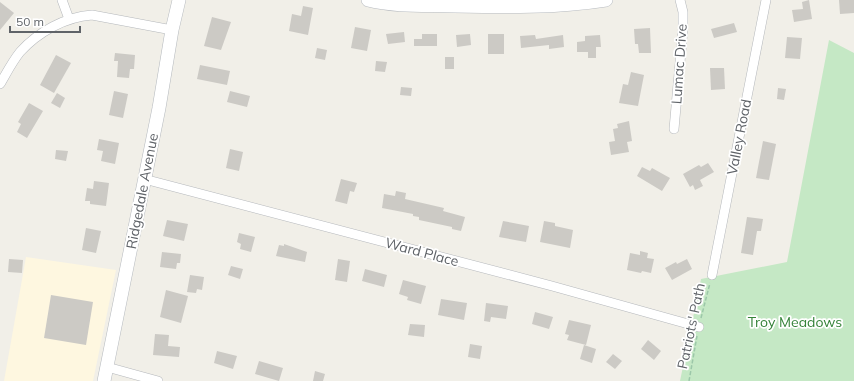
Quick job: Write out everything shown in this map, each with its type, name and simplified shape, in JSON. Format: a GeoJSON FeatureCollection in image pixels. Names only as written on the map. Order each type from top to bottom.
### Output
{"type":"FeatureCollection","features":[{"type":"Feature","properties":{"kind":"main road","name":"Ridgedale Avenue"},"geometry":{"type":"LineString","coordinates":[[104,381],[179,0]]}},
{"type":"Feature","properties":{"kind":"main road"},"geometry":{"type":"LineString","coordinates":[[368,0],[398,4],[494,3],[539,7],[578,5],[606,0]]}},
{"type":"Feature","properties":{"kind":"street"},"geometry":{"type":"LineString","coordinates":[[62,0],[69,19]]}},
{"type":"Feature","properties":{"kind":"street","name":"Lumac Drive"},"geometry":{"type":"LineString","coordinates":[[674,129],[683,29],[683,12],[680,0]]}},
{"type":"Feature","properties":{"kind":"street","name":"Valley Road"},"geometry":{"type":"LineString","coordinates":[[712,275],[766,0]]}},
{"type":"Feature","properties":{"kind":"street"},"geometry":{"type":"LineString","coordinates":[[0,84],[16,57],[29,43],[56,25],[69,19],[92,15],[172,30]]}},
{"type":"Feature","properties":{"kind":"street","name":"Ward Place"},"geometry":{"type":"LineString","coordinates":[[144,179],[552,286],[699,327]]}},
{"type":"Feature","properties":{"kind":"street"},"geometry":{"type":"LineString","coordinates":[[107,367],[158,381]]}},
{"type":"Feature","properties":{"kind":"path","name":"Patriots' Path"},"geometry":{"type":"LineString","coordinates":[[689,381],[699,327],[712,275]]}},
{"type":"Feature","properties":{"kind":"shaded area"},"geometry":{"type":"Polygon","coordinates":[[[26,257],[116,270],[93,381],[4,381],[26,257]]]}},
{"type":"Feature","properties":{"kind":"green space","name":"Troy Meadows"},"geometry":{"type":"Polygon","coordinates":[[[829,40],[854,53],[854,381],[680,381],[701,279],[787,262],[829,40]]]}},
{"type":"Feature","properties":{"kind":"building"},"geometry":{"type":"Polygon","coordinates":[[[809,0],[812,19],[794,22],[792,10],[803,9],[802,2],[809,0]]]}},
{"type":"Feature","properties":{"kind":"building"},"geometry":{"type":"Polygon","coordinates":[[[839,0],[854,0],[854,13],[840,14],[839,0]]]}},
{"type":"Feature","properties":{"kind":"building"},"geometry":{"type":"Polygon","coordinates":[[[0,2],[14,13],[0,30],[0,2]]]}},
{"type":"Feature","properties":{"kind":"building"},"geometry":{"type":"Polygon","coordinates":[[[303,6],[313,8],[308,35],[289,31],[292,14],[301,16],[303,6]]]}},
{"type":"Feature","properties":{"kind":"building"},"geometry":{"type":"Polygon","coordinates":[[[212,17],[231,22],[221,50],[204,46],[212,17]]]}},
{"type":"Feature","properties":{"kind":"building"},"geometry":{"type":"Polygon","coordinates":[[[734,23],[737,32],[714,38],[711,29],[734,23]]]}},
{"type":"Feature","properties":{"kind":"building"},"geometry":{"type":"Polygon","coordinates":[[[355,27],[371,30],[367,51],[351,48],[355,27]]]}},
{"type":"Feature","properties":{"kind":"building"},"geometry":{"type":"Polygon","coordinates":[[[650,28],[651,53],[639,53],[638,44],[635,44],[634,29],[650,28]]]}},
{"type":"Feature","properties":{"kind":"building"},"geometry":{"type":"Polygon","coordinates":[[[404,32],[405,42],[388,44],[386,34],[404,32]]]}},
{"type":"Feature","properties":{"kind":"building"},"geometry":{"type":"Polygon","coordinates":[[[422,34],[437,34],[437,46],[414,46],[414,39],[422,39],[422,34]]]}},
{"type":"Feature","properties":{"kind":"building"},"geometry":{"type":"Polygon","coordinates":[[[470,34],[471,45],[457,47],[456,35],[470,34]]]}},
{"type":"Feature","properties":{"kind":"building"},"geometry":{"type":"Polygon","coordinates":[[[488,34],[504,34],[504,54],[488,54],[488,34]]]}},
{"type":"Feature","properties":{"kind":"building"},"geometry":{"type":"Polygon","coordinates":[[[535,35],[536,39],[563,35],[564,47],[549,49],[549,45],[521,48],[520,36],[535,35]]]}},
{"type":"Feature","properties":{"kind":"building"},"geometry":{"type":"Polygon","coordinates":[[[600,35],[601,47],[596,47],[596,58],[588,58],[588,52],[577,52],[577,42],[585,41],[585,36],[600,35]]]}},
{"type":"Feature","properties":{"kind":"building"},"geometry":{"type":"Polygon","coordinates":[[[787,37],[802,38],[800,59],[785,58],[787,37]]]}},
{"type":"Feature","properties":{"kind":"building"},"geometry":{"type":"Polygon","coordinates":[[[317,48],[327,50],[325,60],[315,58],[317,48]]]}},
{"type":"Feature","properties":{"kind":"building"},"geometry":{"type":"Polygon","coordinates":[[[115,53],[135,55],[134,69],[130,69],[129,78],[117,77],[118,61],[114,61],[115,53]]]}},
{"type":"Feature","properties":{"kind":"building"},"geometry":{"type":"Polygon","coordinates":[[[56,55],[71,63],[54,93],[40,85],[56,55]]]}},
{"type":"Feature","properties":{"kind":"building"},"geometry":{"type":"Polygon","coordinates":[[[445,57],[454,57],[454,69],[445,69],[445,57]]]}},
{"type":"Feature","properties":{"kind":"building"},"geometry":{"type":"Polygon","coordinates":[[[376,61],[387,62],[385,72],[375,71],[376,61]]]}},
{"type":"Feature","properties":{"kind":"building"},"geometry":{"type":"Polygon","coordinates":[[[200,65],[230,71],[227,85],[197,79],[200,65]]]}},
{"type":"Feature","properties":{"kind":"building"},"geometry":{"type":"Polygon","coordinates":[[[710,68],[724,68],[725,89],[711,90],[710,68]]]}},
{"type":"Feature","properties":{"kind":"building"},"geometry":{"type":"Polygon","coordinates":[[[631,72],[644,75],[638,106],[619,103],[623,84],[628,85],[631,72]]]}},
{"type":"Feature","properties":{"kind":"building"},"geometry":{"type":"Polygon","coordinates":[[[401,87],[412,88],[411,96],[400,95],[401,87]]]}},
{"type":"Feature","properties":{"kind":"building"},"geometry":{"type":"Polygon","coordinates":[[[778,88],[786,89],[784,100],[777,99],[778,88]]]}},
{"type":"Feature","properties":{"kind":"building"},"geometry":{"type":"Polygon","coordinates":[[[114,91],[128,94],[123,118],[109,115],[114,91]]]}},
{"type":"Feature","properties":{"kind":"building"},"geometry":{"type":"Polygon","coordinates":[[[230,91],[250,96],[247,107],[227,102],[230,91]]]}},
{"type":"Feature","properties":{"kind":"building"},"geometry":{"type":"Polygon","coordinates":[[[57,93],[65,98],[60,108],[51,103],[57,93]]]}},
{"type":"Feature","properties":{"kind":"building"},"geometry":{"type":"Polygon","coordinates":[[[29,103],[43,111],[27,138],[17,132],[21,124],[18,122],[29,103]]]}},
{"type":"Feature","properties":{"kind":"building"},"geometry":{"type":"Polygon","coordinates":[[[629,121],[632,141],[627,142],[629,152],[611,155],[609,142],[615,141],[613,129],[618,128],[617,124],[629,121]]]}},
{"type":"Feature","properties":{"kind":"building"},"geometry":{"type":"Polygon","coordinates":[[[99,139],[119,143],[115,164],[101,161],[103,151],[97,150],[99,139]]]}},
{"type":"Feature","properties":{"kind":"building"},"geometry":{"type":"Polygon","coordinates":[[[763,141],[776,144],[769,180],[756,178],[763,141]]]}},
{"type":"Feature","properties":{"kind":"building"},"geometry":{"type":"Polygon","coordinates":[[[230,149],[243,152],[239,171],[226,168],[230,149]]]}},
{"type":"Feature","properties":{"kind":"building"},"geometry":{"type":"Polygon","coordinates":[[[56,150],[68,151],[66,161],[55,159],[56,150]]]}},
{"type":"Feature","properties":{"kind":"building"},"geometry":{"type":"Polygon","coordinates":[[[708,163],[714,172],[700,180],[703,186],[695,190],[693,185],[690,187],[683,174],[699,165],[701,167],[708,163]]]}},
{"type":"Feature","properties":{"kind":"building"},"geometry":{"type":"Polygon","coordinates":[[[642,167],[650,171],[652,168],[670,178],[662,191],[637,176],[642,167]]]}},
{"type":"Feature","properties":{"kind":"building"},"geometry":{"type":"Polygon","coordinates":[[[341,179],[357,183],[354,192],[350,191],[347,204],[335,201],[341,179]]]}},
{"type":"Feature","properties":{"kind":"building"},"geometry":{"type":"Polygon","coordinates":[[[94,181],[109,183],[106,206],[90,204],[90,201],[85,201],[87,188],[93,189],[94,181]]]}},
{"type":"Feature","properties":{"kind":"building"},"geometry":{"type":"Polygon","coordinates":[[[396,191],[406,193],[405,199],[444,208],[443,211],[465,217],[461,231],[452,229],[452,227],[419,220],[419,217],[413,216],[413,214],[382,208],[384,194],[395,196],[396,191]]]}},
{"type":"Feature","properties":{"kind":"building"},"geometry":{"type":"Polygon","coordinates":[[[747,217],[763,219],[761,231],[757,231],[753,255],[741,253],[747,217]]]}},
{"type":"Feature","properties":{"kind":"building"},"geometry":{"type":"Polygon","coordinates":[[[167,220],[188,224],[184,241],[163,236],[167,220]]]}},
{"type":"Feature","properties":{"kind":"building"},"geometry":{"type":"Polygon","coordinates":[[[503,221],[529,226],[526,242],[499,237],[503,221]]]}},
{"type":"Feature","properties":{"kind":"building"},"geometry":{"type":"Polygon","coordinates":[[[544,221],[555,223],[555,226],[573,230],[570,248],[540,242],[544,221]]]}},
{"type":"Feature","properties":{"kind":"building"},"geometry":{"type":"Polygon","coordinates":[[[86,228],[101,231],[96,253],[82,250],[86,228]]]}},
{"type":"Feature","properties":{"kind":"building"},"geometry":{"type":"Polygon","coordinates":[[[239,233],[255,237],[251,252],[240,249],[241,244],[237,242],[239,233]]]}},
{"type":"Feature","properties":{"kind":"building"},"geometry":{"type":"Polygon","coordinates":[[[284,244],[307,252],[305,262],[276,256],[279,245],[284,246],[284,244]]]}},
{"type":"Feature","properties":{"kind":"building"},"geometry":{"type":"Polygon","coordinates":[[[640,251],[648,253],[647,258],[654,259],[651,273],[642,271],[641,273],[627,270],[630,253],[640,255],[640,251]]]}},
{"type":"Feature","properties":{"kind":"building"},"geometry":{"type":"Polygon","coordinates":[[[162,252],[181,254],[180,263],[177,263],[176,269],[160,267],[162,252]]]}},
{"type":"Feature","properties":{"kind":"building"},"geometry":{"type":"Polygon","coordinates":[[[9,259],[23,260],[22,273],[8,272],[9,259]]]}},
{"type":"Feature","properties":{"kind":"building"},"geometry":{"type":"Polygon","coordinates":[[[338,259],[350,261],[347,282],[335,280],[338,259]]]}},
{"type":"Feature","properties":{"kind":"building"},"geometry":{"type":"Polygon","coordinates":[[[687,259],[692,269],[672,280],[665,268],[676,262],[677,264],[687,259]]]}},
{"type":"Feature","properties":{"kind":"building"},"geometry":{"type":"Polygon","coordinates":[[[231,266],[243,269],[240,279],[228,275],[231,266]]]}},
{"type":"Feature","properties":{"kind":"building"},"geometry":{"type":"Polygon","coordinates":[[[365,269],[387,275],[384,287],[362,281],[365,269]]]}},
{"type":"Feature","properties":{"kind":"building"},"geometry":{"type":"Polygon","coordinates":[[[190,275],[204,277],[202,290],[197,289],[196,293],[187,292],[190,275]]]}},
{"type":"Feature","properties":{"kind":"building"},"geometry":{"type":"Polygon","coordinates":[[[403,280],[426,286],[421,304],[407,300],[408,297],[399,294],[403,280]]]}},
{"type":"Feature","properties":{"kind":"building"},"geometry":{"type":"Polygon","coordinates":[[[166,290],[188,296],[181,323],[160,317],[166,290]]]}},
{"type":"Feature","properties":{"kind":"building"},"geometry":{"type":"Polygon","coordinates":[[[51,295],[93,302],[86,345],[44,338],[51,295]]]}},
{"type":"Feature","properties":{"kind":"building"},"geometry":{"type":"Polygon","coordinates":[[[441,299],[467,303],[464,320],[438,315],[441,299]]]}},
{"type":"Feature","properties":{"kind":"building"},"geometry":{"type":"Polygon","coordinates":[[[486,303],[508,306],[506,319],[491,317],[490,322],[484,321],[486,303]]]}},
{"type":"Feature","properties":{"kind":"building"},"geometry":{"type":"Polygon","coordinates":[[[535,312],[553,317],[549,329],[532,324],[535,312]]]}},
{"type":"Feature","properties":{"kind":"building"},"geometry":{"type":"Polygon","coordinates":[[[569,320],[591,325],[586,345],[567,340],[569,335],[565,334],[569,320]]]}},
{"type":"Feature","properties":{"kind":"building"},"geometry":{"type":"Polygon","coordinates":[[[410,324],[425,325],[424,337],[408,335],[410,324]]]}},
{"type":"Feature","properties":{"kind":"building"},"geometry":{"type":"Polygon","coordinates":[[[155,334],[169,335],[168,346],[180,347],[179,357],[153,355],[155,334]]]}},
{"type":"Feature","properties":{"kind":"building"},"geometry":{"type":"Polygon","coordinates":[[[648,340],[661,351],[654,360],[641,349],[648,340]]]}},
{"type":"Feature","properties":{"kind":"building"},"geometry":{"type":"Polygon","coordinates":[[[470,344],[482,346],[480,359],[468,357],[470,344]]]}},
{"type":"Feature","properties":{"kind":"building"},"geometry":{"type":"Polygon","coordinates":[[[584,345],[596,349],[592,363],[580,359],[584,345]]]}},
{"type":"Feature","properties":{"kind":"building"},"geometry":{"type":"Polygon","coordinates":[[[217,351],[237,356],[233,369],[214,363],[217,351]]]}},
{"type":"Feature","properties":{"kind":"building"},"geometry":{"type":"Polygon","coordinates":[[[613,354],[622,361],[615,369],[606,362],[613,354]]]}},
{"type":"Feature","properties":{"kind":"building"},"geometry":{"type":"Polygon","coordinates":[[[259,361],[283,368],[279,381],[255,374],[259,361]]]}},
{"type":"Feature","properties":{"kind":"building"},"geometry":{"type":"Polygon","coordinates":[[[315,371],[325,374],[323,381],[313,381],[315,371]]]}}]}
